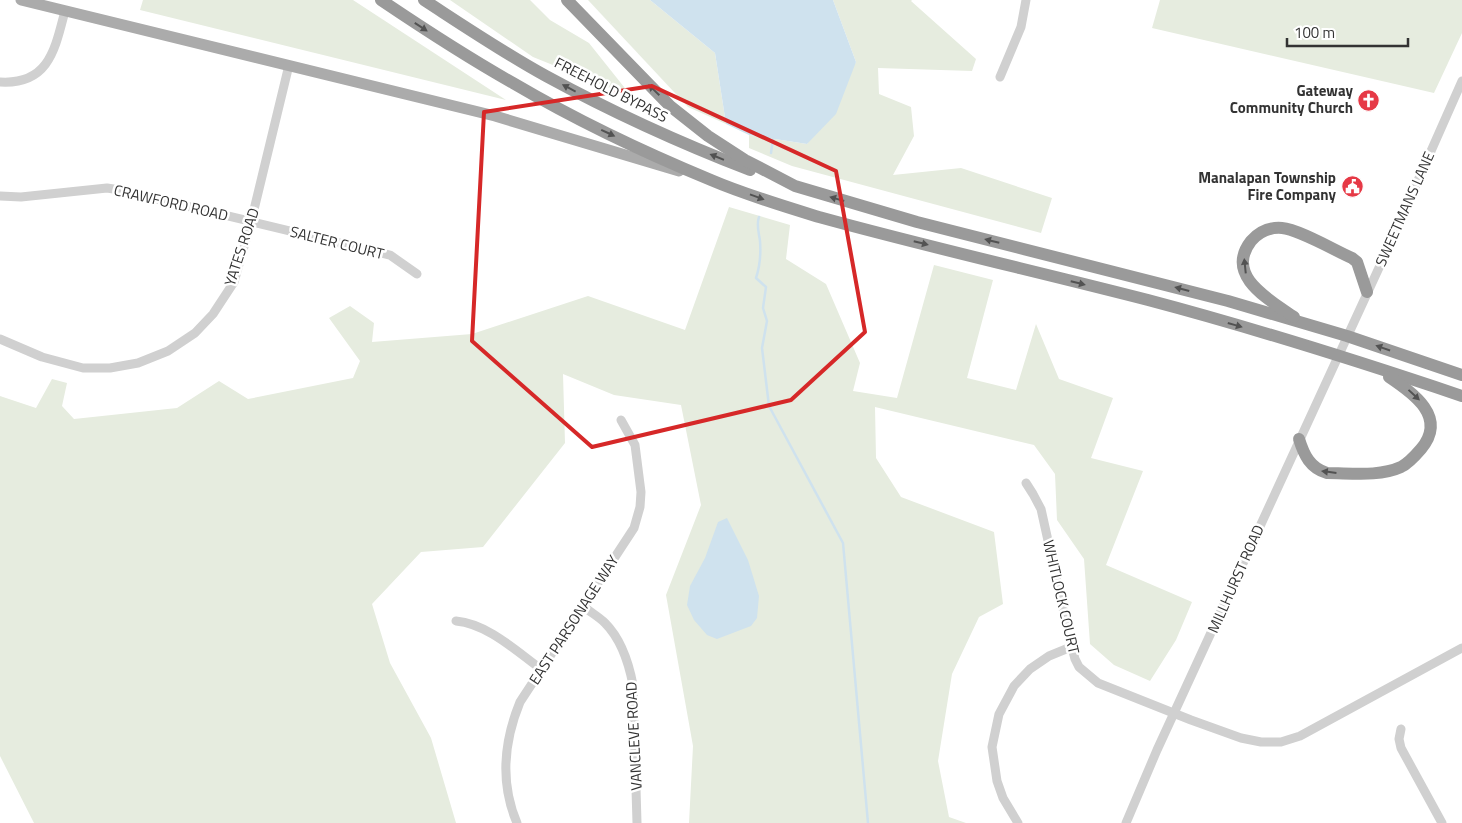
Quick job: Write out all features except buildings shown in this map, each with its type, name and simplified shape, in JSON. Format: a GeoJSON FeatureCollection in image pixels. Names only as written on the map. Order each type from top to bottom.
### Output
{"type":"FeatureCollection","features":[{"type":"Feature","properties":{"kind":"highway"},"geometry":{"type":"LineString","coordinates":[[381,0],[476,62],[552,105],[712,181],[819,217],[1166,305],[1338,355],[1462,396]]}},
{"type":"Feature","properties":{"kind":"highway","name":"FREEHOLD BYPASS"},"geometry":{"type":"LineString","coordinates":[[424,0],[511,56],[594,101],[687,145],[795,186]]}},
{"type":"Feature","properties":{"kind":"highway"},"geometry":{"type":"LineString","coordinates":[[567,0],[670,106],[708,136],[745,160],[795,186],[917,222],[1140,278],[1302,323],[1347,336],[1462,375]]}},
{"type":"Feature","properties":{"kind":"highway"},"geometry":{"type":"LineString","coordinates":[[1302,323],[1263,295],[1251,284],[1247,277],[1244,263],[1246,251],[1254,238],[1265,230],[1285,228],[1352,258],[1356,262],[1367,292]]}},
{"type":"Feature","properties":{"kind":"highway"},"geometry":{"type":"LineString","coordinates":[[1299,439],[1311,464],[1320,471],[1327,473],[1374,473],[1387,471],[1402,466],[1414,457],[1429,436],[1431,423],[1428,414],[1413,393],[1374,367]]}},
{"type":"Feature","properties":{"kind":"main road"},"geometry":{"type":"LineString","coordinates":[[21,0],[495,116],[712,181]]}},
{"type":"Feature","properties":{"kind":"street"},"geometry":{"type":"LineString","coordinates":[[1000,77],[1021,26],[1026,0]]}},
{"type":"Feature","properties":{"kind":"street"},"geometry":{"type":"LineString","coordinates":[[0,82],[24,79],[42,69],[51,58],[65,11]]}},
{"type":"Feature","properties":{"kind":"street","name":"YATES ROAD"},"geometry":{"type":"LineString","coordinates":[[0,339],[42,357],[83,368],[110,368],[138,363],[168,351],[195,333],[213,314],[234,282],[251,222],[289,65]]}},
{"type":"Feature","properties":{"kind":"street","name":"SWEETMANS LANE"},"geometry":{"type":"LineString","coordinates":[[1347,336],[1462,81]]}},
{"type":"Feature","properties":{"kind":"street","name":"CRAWFORD ROAD"},"geometry":{"type":"LineString","coordinates":[[0,196],[21,196],[107,188],[251,222]]}},
{"type":"Feature","properties":{"kind":"street","name":"SALTER COURT"},"geometry":{"type":"LineString","coordinates":[[251,222],[390,255],[417,274]]}},
{"type":"Feature","properties":{"kind":"street","name":"MILLHURST ROAD"},"geometry":{"type":"LineString","coordinates":[[1126,823],[1347,336]]}},
{"type":"Feature","properties":{"kind":"street","name":"EAST PARSONAGE WAY"},"geometry":{"type":"LineString","coordinates":[[516,823],[506,784],[506,764],[512,723],[520,702],[634,528],[640,507],[641,492],[635,445],[620,420]]}},
{"type":"Feature","properties":{"kind":"street","name":"WHITLOCK COURT"},"geometry":{"type":"LineString","coordinates":[[1026,484],[1034,494],[1041,509],[1071,647],[1079,667],[1098,683],[1174,714],[1241,738],[1261,742],[1280,742],[1300,736],[1462,648]]}},
{"type":"Feature","properties":{"kind":"street","name":"VANCLEVE ROAD"},"geometry":{"type":"LineString","coordinates":[[583,606],[606,624],[618,642],[630,667],[633,685],[637,823]]}},
{"type":"Feature","properties":{"kind":"street"},"geometry":{"type":"LineString","coordinates":[[456,621],[481,626],[541,669]]}},
{"type":"Feature","properties":{"kind":"street"},"geometry":{"type":"LineString","coordinates":[[1018,823],[1003,798],[997,781],[992,747],[999,714],[1014,686],[1030,669],[1049,656],[1071,647]]}},
{"type":"Feature","properties":{"kind":"street"},"geometry":{"type":"LineString","coordinates":[[1402,729],[1399,739],[1402,748],[1442,823]]}},
{"type":"Feature","properties":{"kind":"highlighted area"},"geometry":{"type":"Polygon","coordinates":[[[652,86],[836,171],[865,332],[791,400],[592,447],[472,341],[484,112],[652,86]]]}},
{"type":"Feature","properties":{"kind":"shaded area"},"geometry":{"type":"Polygon","coordinates":[[[143,0],[353,0],[506,100],[140,10],[143,0]]]}},
{"type":"Feature","properties":{"kind":"shaded area"},"geometry":{"type":"Polygon","coordinates":[[[450,0],[530,0],[550,20],[589,43],[632,97],[533,57],[450,0]]]}},
{"type":"Feature","properties":{"kind":"shaded area"},"geometry":{"type":"Polygon","coordinates":[[[588,0],[650,0],[715,53],[726,124],[688,107],[588,0]]]}},
{"type":"Feature","properties":{"kind":"shaded area"},"geometry":{"type":"Polygon","coordinates":[[[833,0],[912,0],[976,59],[972,71],[878,68],[879,94],[911,107],[914,136],[893,175],[961,168],[1052,198],[1041,233],[792,166],[749,148],[749,135],[807,144],[856,62],[833,0]]]}},
{"type":"Feature","properties":{"kind":"shaded area"},"geometry":{"type":"Polygon","coordinates":[[[1160,0],[1462,0],[1462,33],[1434,93],[1152,28],[1160,0]]]}},
{"type":"Feature","properties":{"kind":"shaded area"},"geometry":{"type":"Polygon","coordinates":[[[729,207],[790,225],[786,259],[826,284],[860,363],[853,391],[897,398],[934,265],[993,280],[967,378],[1016,390],[1036,324],[1059,379],[1113,398],[1091,458],[1143,471],[1106,565],[1192,602],[1176,640],[1150,681],[1114,665],[1090,644],[1084,559],[1057,520],[1055,474],[1034,445],[875,407],[876,458],[901,497],[994,532],[1003,604],[979,617],[952,674],[938,761],[949,817],[966,823],[689,823],[693,746],[666,595],[701,505],[681,405],[614,395],[563,374],[565,443],[483,547],[421,552],[372,604],[390,663],[431,738],[456,823],[34,823],[0,756],[0,396],[36,408],[52,379],[67,383],[62,406],[74,419],[177,408],[219,381],[248,399],[353,378],[360,361],[329,318],[350,306],[374,323],[372,342],[472,334],[588,296],[685,330],[729,207]]]}},
{"type":"Feature","properties":{"kind":"water"},"geometry":{"type":"Polygon","coordinates":[[[650,0],[833,0],[856,62],[836,114],[807,144],[749,135],[726,124],[715,53],[650,0]]]}},
{"type":"Feature","properties":{"kind":"water"},"geometry":{"type":"Polygon","coordinates":[[[727,518],[748,560],[759,596],[757,618],[751,626],[717,639],[707,635],[694,620],[687,605],[690,586],[705,558],[718,522],[727,518]]]}},
{"type":"Feature","properties":{"kind":"waterway"},"geometry":{"type":"LineString","coordinates":[[771,153],[773,139]]}},
{"type":"Feature","properties":{"kind":"waterway"},"geometry":{"type":"LineString","coordinates":[[759,217],[760,255],[756,278],[766,287],[763,308],[767,321],[762,348],[769,406],[843,543],[868,823]]}},
{"type":"Feature","properties":{"kind":"place","name":"Gateway Community Church"},"geometry":{"type":"Point","coordinates":[1369,100]}},
{"type":"Feature","properties":{"kind":"place","name":"Manalapan Township Fire Company"},"geometry":{"type":"Point","coordinates":[1352,187]}}]}
